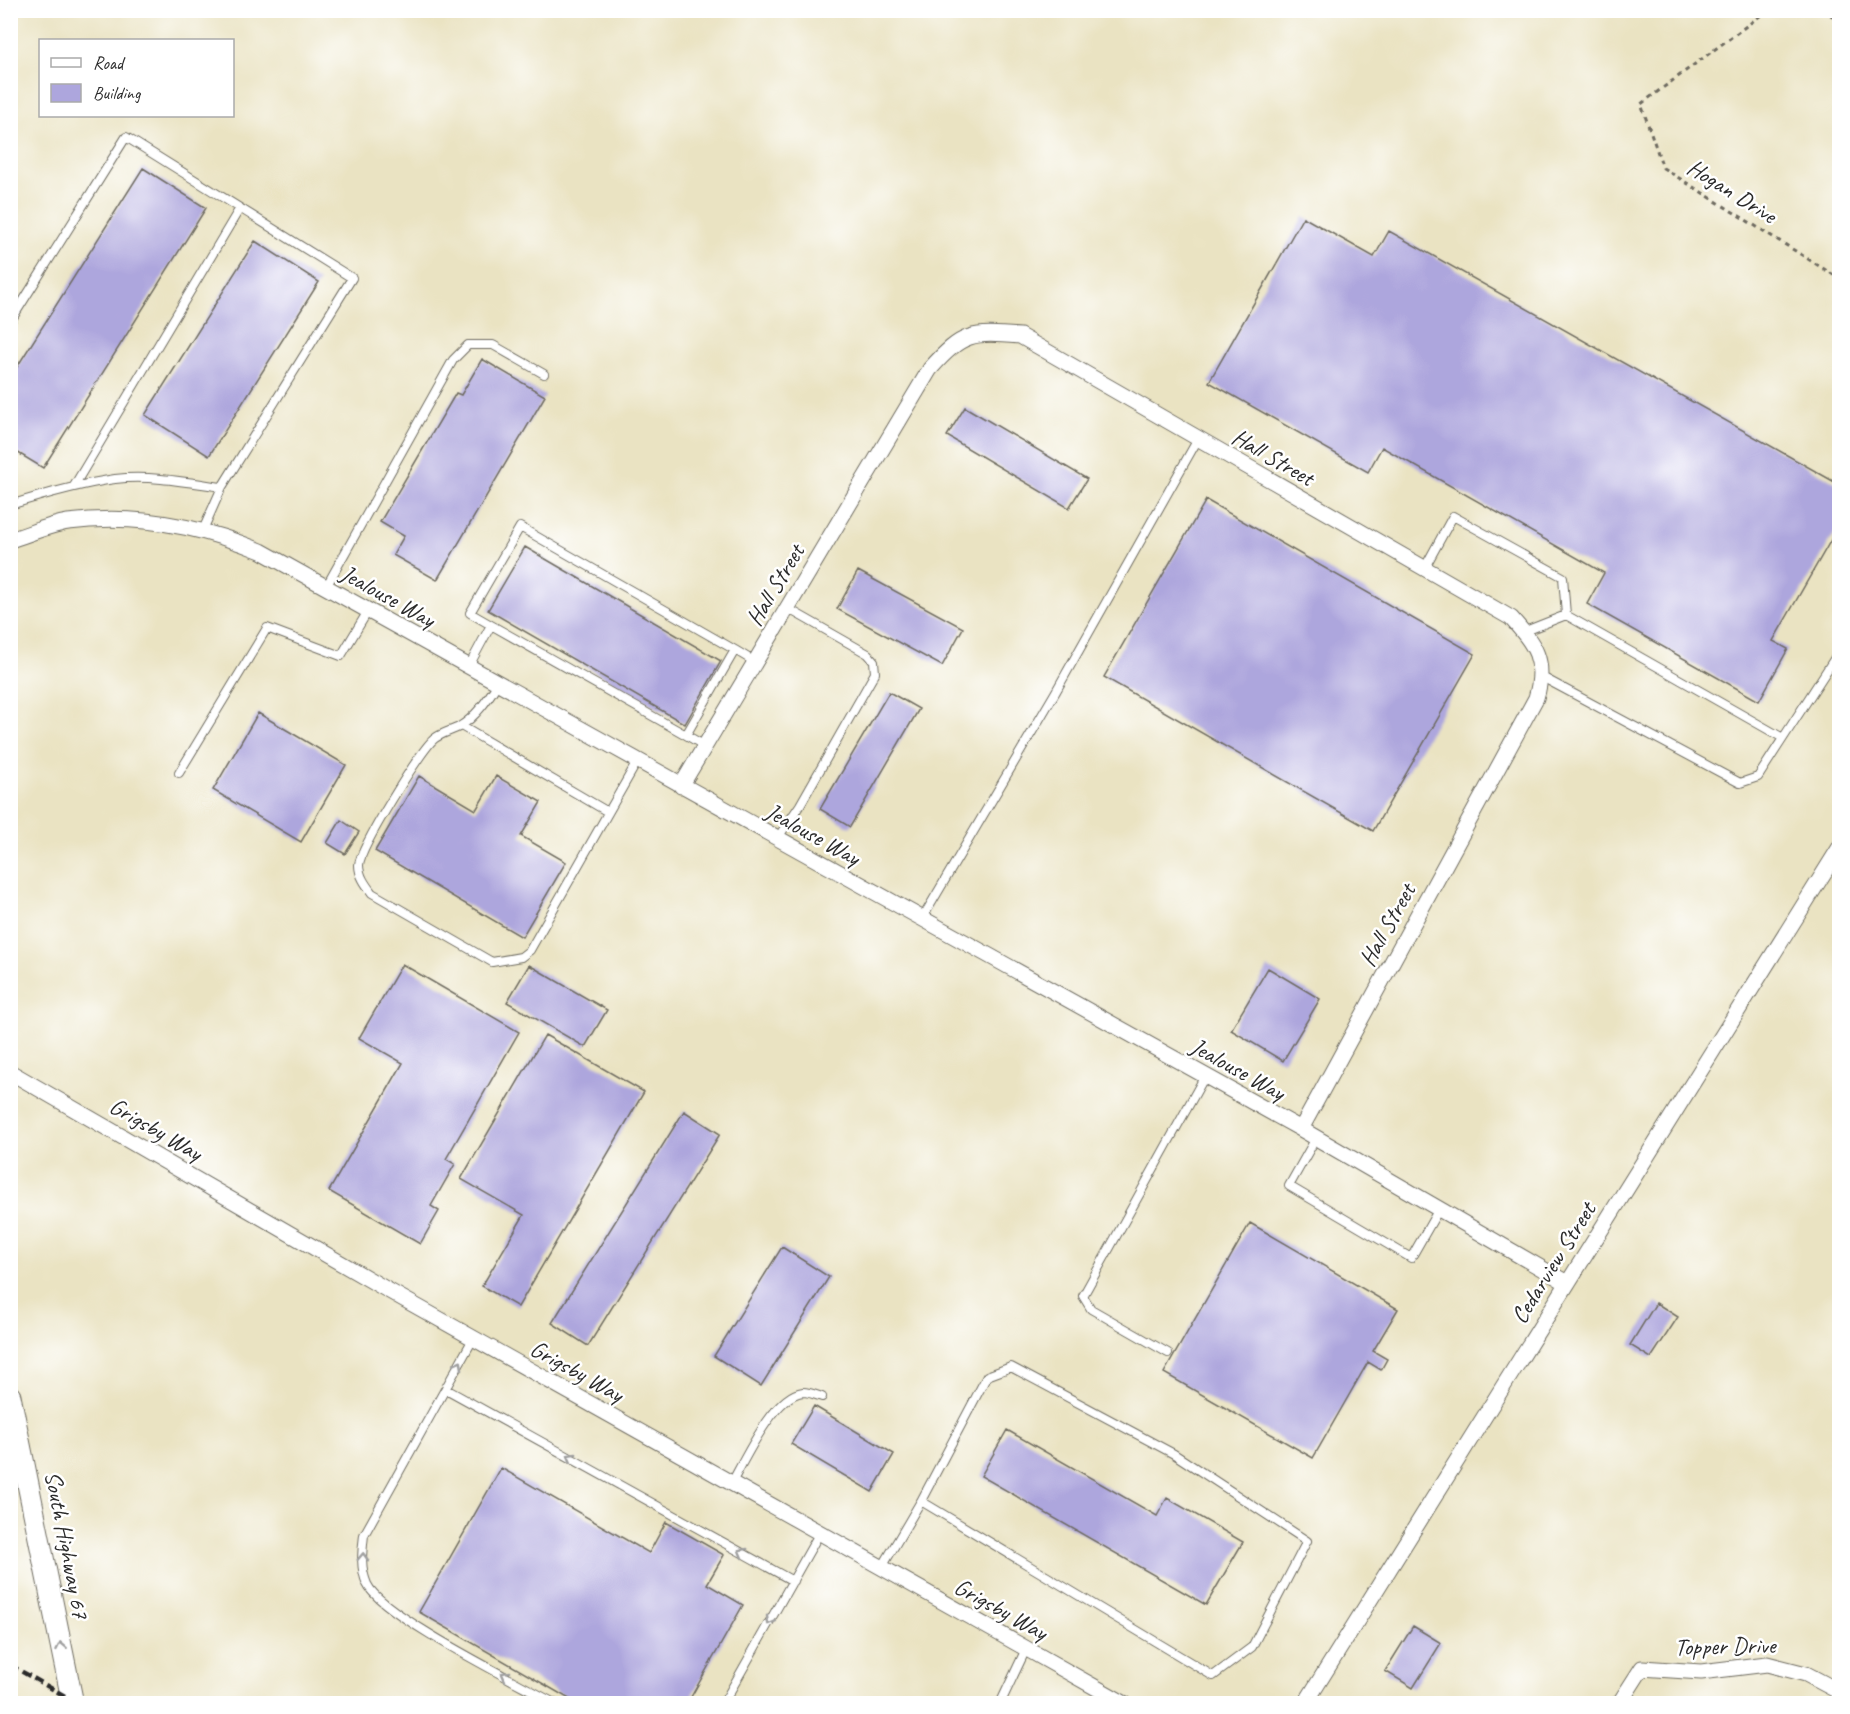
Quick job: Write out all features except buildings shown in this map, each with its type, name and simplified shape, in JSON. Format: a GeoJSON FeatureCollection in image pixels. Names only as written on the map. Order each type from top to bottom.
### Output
{"type":"FeatureCollection","features":[{"type":"Feature","properties":{"kind":"main road","name":"South Highway 67"},"geometry":{"type":"LineString","coordinates":[[10,1396],[73,1704]]}},
{"type":"Feature","properties":{"kind":"street","name":"Hall Street"},"geometry":{"type":"LineString","coordinates":[[681,786],[930,369],[952,344],[983,333],[1020,336],[1511,618],[1535,646],[1542,677],[1536,698],[1301,1129]]}},
{"type":"Feature","properties":{"kind":"street","name":"Jealouse Way"},"geometry":{"type":"LineString","coordinates":[[10,540],[65,522],[126,518],[203,530],[261,551],[921,920],[1301,1129],[1567,1283]]}},
{"type":"Feature","properties":{"kind":"street","name":"Cedarview Street"},"geometry":{"type":"LineString","coordinates":[[1305,1704],[1839,848]]}},
{"type":"Feature","properties":{"kind":"street","name":"Grigsby Way"},"geometry":{"type":"LineString","coordinates":[[10,1072],[474,1339],[1125,1704]]}},
{"type":"Feature","properties":{"kind":"street","name":"Topper Drive"},"geometry":{"type":"LineString","coordinates":[[1619,1704],[1642,1668],[1701,1672],[1767,1664],[1806,1674],[1839,1692]]}},
{"type":"Feature","properties":{"kind":"lane"},"geometry":{"type":"LineString","coordinates":[[10,322],[126,137],[352,278],[222,487],[203,530]]}},
{"type":"Feature","properties":{"kind":"lane"},"geometry":{"type":"LineString","coordinates":[[74,486],[240,208]]}},
{"type":"Feature","properties":{"kind":"lane"},"geometry":{"type":"LineString","coordinates":[[326,587],[453,360],[468,345],[493,345],[544,374]]}},
{"type":"Feature","properties":{"kind":"lane"},"geometry":{"type":"LineString","coordinates":[[921,920],[1055,693],[1198,439]]}},
{"type":"Feature","properties":{"kind":"lane"},"geometry":{"type":"LineString","coordinates":[[10,505],[74,486],[117,479],[170,480],[222,487]]}},
{"type":"Feature","properties":{"kind":"lane"},"geometry":{"type":"LineString","coordinates":[[1424,569],[1453,516],[1563,577],[1566,615]]}},
{"type":"Feature","properties":{"kind":"lane"},"geometry":{"type":"LineString","coordinates":[[705,746],[470,613],[520,527],[755,662]]}},
{"type":"Feature","properties":{"kind":"lane"},"geometry":{"type":"LineString","coordinates":[[777,839],[800,805],[875,673],[874,661],[868,654],[787,608]]}},
{"type":"Feature","properties":{"kind":"lane"},"geometry":{"type":"LineString","coordinates":[[179,773],[267,628],[341,656],[368,611]]}},
{"type":"Feature","properties":{"kind":"lane"},"geometry":{"type":"LineString","coordinates":[[1523,632],[1566,615]]}},
{"type":"Feature","properties":{"kind":"lane"},"geometry":{"type":"LineString","coordinates":[[1566,615],[1783,738]]}},
{"type":"Feature","properties":{"kind":"lane"},"geometry":{"type":"LineString","coordinates":[[469,666],[491,625]]}},
{"type":"Feature","properties":{"kind":"lane"},"geometry":{"type":"LineString","coordinates":[[686,735],[735,650]]}},
{"type":"Feature","properties":{"kind":"lane"},"geometry":{"type":"LineString","coordinates":[[1542,677],[1740,783],[1758,777],[1839,650]]}},
{"type":"Feature","properties":{"kind":"lane"},"geometry":{"type":"LineString","coordinates":[[498,683],[476,714],[461,726],[435,738],[422,752],[366,845],[359,864],[362,880],[372,893],[492,962],[521,957],[530,950],[637,762]]}},
{"type":"Feature","properties":{"kind":"lane"},"geometry":{"type":"LineString","coordinates":[[461,726],[608,812]]}},
{"type":"Feature","properties":{"kind":"lane"},"geometry":{"type":"LineString","coordinates":[[1168,1353],[1091,1309],[1083,1296],[1205,1076]]}},
{"type":"Feature","properties":{"kind":"lane"},"geometry":{"type":"LineString","coordinates":[[1316,1138],[1289,1186],[1411,1258],[1439,1209]]}},
{"type":"Feature","properties":{"kind":"lane"},"geometry":{"type":"LineString","coordinates":[[474,1339],[364,1535],[361,1563],[368,1585],[380,1602],[410,1622],[556,1704]]}},
{"type":"Feature","properties":{"kind":"lane"},"geometry":{"type":"LineString","coordinates":[[881,1569],[921,1501],[987,1376],[1011,1367],[1174,1454],[1307,1541],[1252,1647],[1213,1676],[921,1501]]}},
{"type":"Feature","properties":{"kind":"lane"},"geometry":{"type":"LineString","coordinates":[[446,1389],[793,1581]]}},
{"type":"Feature","properties":{"kind":"lane"},"geometry":{"type":"LineString","coordinates":[[731,1484],[778,1408],[790,1396],[803,1392],[822,1397]]}},
{"type":"Feature","properties":{"kind":"lane"},"geometry":{"type":"LineString","coordinates":[[723,1704],[819,1534]]}},
{"type":"Feature","properties":{"kind":"lane"},"geometry":{"type":"LineString","coordinates":[[1000,1704],[1026,1649]]}},
{"type":"Feature","properties":{"kind":"path","name":"Hogan Drive"},"geometry":{"type":"LineString","coordinates":[[1768,10],[1641,104],[1663,168],[1839,279]]}},
{"type":"Feature","properties":{"kind":"path"},"geometry":{"type":"LineString","coordinates":[[1823,10],[1839,21]]}},
{"type":"Feature","properties":{"kind":"railway"},"geometry":{"type":"LineString","coordinates":[[10,1665],[79,1704]]}}]}
